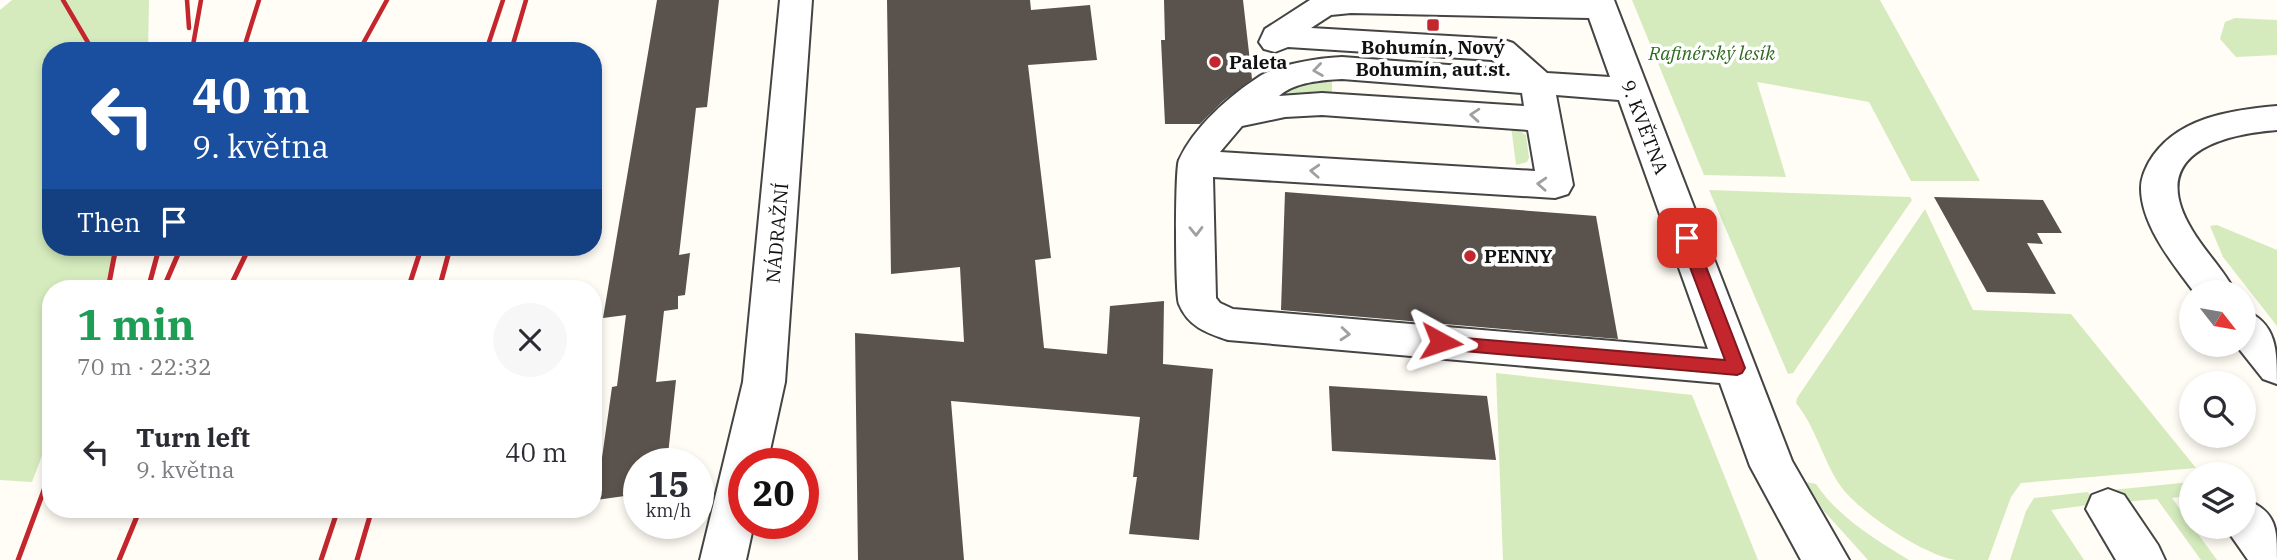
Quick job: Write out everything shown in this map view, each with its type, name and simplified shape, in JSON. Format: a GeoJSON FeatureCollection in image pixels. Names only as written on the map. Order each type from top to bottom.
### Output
{"type":"FeatureCollection","features":[{"type":"Feature","properties":{"kind":"street","name":"NÁDRAŽNÍ"},"geometry":{"type":"LineString","coordinates":[[749,448],[764,382],[796,0]]}},
{"type":"Feature","properties":{"kind":"street"},"geometry":{"type":"LineString","coordinates":[[1276,36],[1323,6],[1351,3],[1487,8],[1600,5]]}},
{"type":"Feature","properties":{"kind":"street","name":"9. KVĚTNA"},"geometry":{"type":"LineString","coordinates":[[1600,5],[1773,466],[1797,514],[1826,560]]}},
{"type":"Feature","properties":{"kind":"street"},"geometry":{"type":"LineString","coordinates":[[1195,163],[1555,185],[1536,82],[1501,50],[1276,36]]}},
{"type":"Feature","properties":{"kind":"street"},"geometry":{"type":"LineString","coordinates":[[1273,83],[1276,36]]}},
{"type":"Feature","properties":{"kind":"street"},"geometry":{"type":"LineString","coordinates":[[1630,90],[1342,68],[1319,69],[1273,83],[1231,117],[1210,139],[1195,163],[1197,301],[1206,314],[1217,321],[1737,368]]}},
{"type":"Feature","properties":{"kind":"street"},"geometry":{"type":"LineString","coordinates":[[1231,117],[1285,106],[1322,104],[1543,119]]}},
{"type":"Feature","properties":{"kind":"street"},"geometry":{"type":"LineString","coordinates":[[2207,280],[2182,248],[2171,228],[2161,191],[2160,175],[2174,155],[2188,142],[2217,127],[2277,118]]}},
{"type":"Feature","properties":{"kind":"street"},"geometry":{"type":"LineString","coordinates":[[2256,341],[2277,367]]}},
{"type":"Feature","properties":{"kind":"street"},"geometry":{"type":"LineString","coordinates":[[2108,509],[2143,560]]}},
{"type":"Feature","properties":{"kind":"street"},"geometry":{"type":"LineString","coordinates":[[2256,535],[2274,560]]}},
{"type":"Feature","properties":{"kind":"street"},"geometry":{"type":"LineString","coordinates":[[723,560],[728,539]]}},
{"type":"Feature","properties":{"kind":"green space"},"geometry":{"type":"Polygon","coordinates":[[[12,0],[149,0],[148,42],[42,42],[42,256],[118,256],[108,280],[42,280],[42,456],[32,482],[0,480],[0,10],[12,0]]]}},
{"type":"Feature","properties":{"kind":"green space","name":"Rafinérský lesík"},"geometry":{"type":"Polygon","coordinates":[[[1632,0],[1880,0],[1980,181],[1911,181],[1869,102],[1757,82],[1786,177],[1704,175],[1632,0]]]}},
{"type":"Feature","properties":{"kind":"green space"},"geometry":{"type":"Polygon","coordinates":[[[2235,18],[2277,20],[2277,55],[2236,57],[2220,39],[2225,22],[2235,18]]]}},
{"type":"Feature","properties":{"kind":"green space"},"geometry":{"type":"Polygon","coordinates":[[[1332,75],[1332,92],[1266,101],[1318,76],[1332,75]]]}},
{"type":"Feature","properties":{"kind":"green space"},"geometry":{"type":"Polygon","coordinates":[[[1511,126],[1526,135],[1529,158],[1527,162],[1516,165],[1511,126]]]}},
{"type":"Feature","properties":{"kind":"green space"},"geometry":{"type":"Polygon","coordinates":[[[1709,190],[1910,197],[1912,200],[1793,373],[1788,374],[1709,190]]]}},
{"type":"Feature","properties":{"kind":"green space"},"geometry":{"type":"Polygon","coordinates":[[[1925,209],[1973,310],[2071,314],[2191,462],[2179,462],[2179,469],[2021,483],[2011,497],[1988,560],[1955,560],[1927,550],[1894,532],[1851,498],[1835,478],[1796,403],[1925,209]]]}},
{"type":"Feature","properties":{"kind":"green space"},"geometry":{"type":"Polygon","coordinates":[[[2217,225],[2277,250],[2277,326],[2256,299],[2256,280],[2241,280],[2223,257],[2210,226],[2217,225]]]}},
{"type":"Feature","properties":{"kind":"green space"},"geometry":{"type":"Polygon","coordinates":[[[1496,373],[1692,395],[1758,560],[1503,560],[1496,373]]]}},
{"type":"Feature","properties":{"kind":"green space"},"geometry":{"type":"Polygon","coordinates":[[[1806,482],[1816,484],[1847,517],[1909,560],[1868,560],[1823,510],[1806,482]]]}},
{"type":"Feature","properties":{"kind":"green space"},"geometry":{"type":"Polygon","coordinates":[[[2179,483],[2179,497],[2172,498],[2179,508],[2179,530],[2157,499],[2110,503],[2102,491],[2179,483]]]}},
{"type":"Feature","properties":{"kind":"green space"},"geometry":{"type":"Polygon","coordinates":[[[2088,492],[2096,504],[2051,510],[2084,560],[2010,560],[2026,511],[2034,498],[2088,492]]]}},
{"type":"Feature","properties":{"kind":"green space"},"geometry":{"type":"Polygon","coordinates":[[[2186,539],[2202,539],[2217,560],[2201,560],[2186,539]]]}},
{"type":"Feature","properties":{"kind":"building"},"geometry":{"type":"Polygon","coordinates":[[[657,0],[719,0],[707,107],[696,108],[679,255],[690,253],[685,295],[678,296],[678,309],[664,311],[656,382],[676,380],[669,448],[623,448],[623,496],[602,499],[602,458],[612,387],[617,386],[626,315],[603,318],[657,0]]]}},
{"type":"Feature","properties":{"kind":"building"},"geometry":{"type":"Polygon","coordinates":[[[887,0],[1030,0],[1031,10],[1090,5],[1097,60],[1028,65],[1051,258],[1035,260],[1044,348],[1107,354],[1110,306],[1164,301],[1163,364],[1213,369],[1199,540],[1129,534],[1137,477],[1133,477],[1140,417],[951,401],[964,560],[858,560],[855,333],[964,342],[960,267],[891,274],[887,0]]]}},
{"type":"Feature","properties":{"kind":"building"},"geometry":{"type":"Polygon","coordinates":[[[1164,0],[1243,0],[1252,79],[1223,101],[1200,124],[1165,124],[1161,40],[1165,40],[1164,0]]]}},
{"type":"Feature","properties":{"kind":"building"},"geometry":{"type":"Polygon","coordinates":[[[1285,192],[1596,216],[1618,339],[1281,310],[1285,192]]]}},
{"type":"Feature","properties":{"kind":"building"},"geometry":{"type":"Polygon","coordinates":[[[1934,197],[2043,200],[2062,233],[2037,233],[2043,244],[2027,243],[2056,294],[1987,292],[1934,197]]]}},
{"type":"Feature","properties":{"kind":"building"},"geometry":{"type":"Polygon","coordinates":[[[1329,386],[1487,396],[1496,460],[1332,451],[1329,386]]]}},
{"type":"Feature","properties":{"kind":"railway"},"geometry":{"type":"LineString","coordinates":[[63,0],[88,42]]}},
{"type":"Feature","properties":{"kind":"railway"},"geometry":{"type":"LineString","coordinates":[[187,0],[189,28]]}},
{"type":"Feature","properties":{"kind":"railway"},"geometry":{"type":"LineString","coordinates":[[194,42],[201,0]]}},
{"type":"Feature","properties":{"kind":"railway"},"geometry":{"type":"LineString","coordinates":[[246,42],[259,0]]}},
{"type":"Feature","properties":{"kind":"railway"},"geometry":{"type":"LineString","coordinates":[[364,42],[387,0]]}},
{"type":"Feature","properties":{"kind":"railway"},"geometry":{"type":"LineString","coordinates":[[489,42],[503,0]]}},
{"type":"Feature","properties":{"kind":"railway"},"geometry":{"type":"LineString","coordinates":[[514,42],[526,0]]}},
{"type":"Feature","properties":{"kind":"railway"},"geometry":{"type":"LineString","coordinates":[[110,280],[114,256]]}},
{"type":"Feature","properties":{"kind":"railway"},"geometry":{"type":"LineString","coordinates":[[150,280],[157,256]]}},
{"type":"Feature","properties":{"kind":"railway"},"geometry":{"type":"LineString","coordinates":[[167,280],[177,256]]}},
{"type":"Feature","properties":{"kind":"railway"},"geometry":{"type":"LineString","coordinates":[[233,280],[245,256]]}},
{"type":"Feature","properties":{"kind":"railway"},"geometry":{"type":"LineString","coordinates":[[411,280],[419,256]]}},
{"type":"Feature","properties":{"kind":"railway"},"geometry":{"type":"LineString","coordinates":[[441,280],[448,256]]}},
{"type":"Feature","properties":{"kind":"railway"},"geometry":{"type":"LineString","coordinates":[[18,560],[42,495]]}},
{"type":"Feature","properties":{"kind":"railway"},"geometry":{"type":"LineString","coordinates":[[119,560],[136,518]]}},
{"type":"Feature","properties":{"kind":"railway"},"geometry":{"type":"LineString","coordinates":[[321,560],[335,518]]}},
{"type":"Feature","properties":{"kind":"railway"},"geometry":{"type":"LineString","coordinates":[[357,560],[369,518]]}},
{"type":"Feature","properties":{"kind":"place","name":"Bohumín, Nový Bohumín, aut.st."},"geometry":{"type":"Point","coordinates":[1433,25]}},
{"type":"Feature","properties":{"kind":"place","name":"Paleta"},"geometry":{"type":"Point","coordinates":[1215,62]}},
{"type":"Feature","properties":{"kind":"place","name":"PENNY"},"geometry":{"type":"Point","coordinates":[1470,256]}},
{"type":"Feature","properties":{"kind":"route"},"geometry":{"type":"LineString","coordinates":[[1441,342],[1737,368],[1687,238]]}}]}
